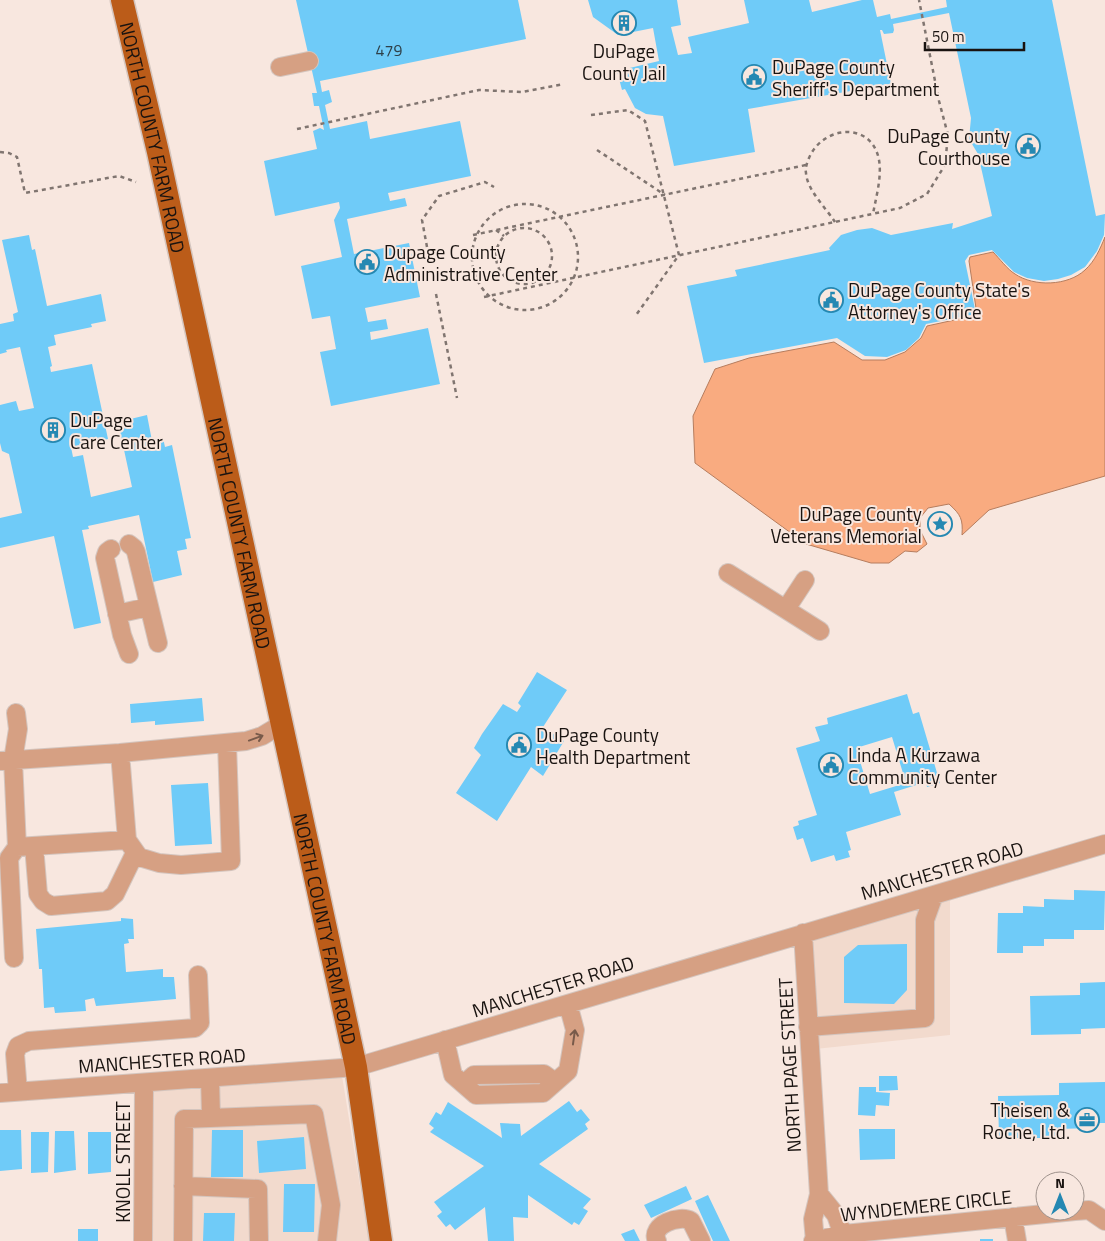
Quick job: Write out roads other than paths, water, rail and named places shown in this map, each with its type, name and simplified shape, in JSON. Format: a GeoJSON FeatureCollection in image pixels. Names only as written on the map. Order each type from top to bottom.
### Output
{"type":"FeatureCollection","features":[{"type":"Feature","properties":{"kind":"main road","name":"NORTH COUNTY FARM ROAD"},"geometry":{"type":"LineString","coordinates":[[122,0],[158,152],[356,1067],[381,1241]]}},
{"type":"Feature","properties":{"kind":"street"},"geometry":{"type":"LineString","coordinates":[[280,67],[309,61]]}},
{"type":"Feature","properties":{"kind":"street"},"geometry":{"type":"LineString","coordinates":[[128,544],[136,552],[158,643]]}},
{"type":"Feature","properties":{"kind":"street"},"geometry":{"type":"LineString","coordinates":[[111,549],[107,552],[105,558],[117,614],[129,654]]}},
{"type":"Feature","properties":{"kind":"street"},"geometry":{"type":"LineString","coordinates":[[728,573],[820,631]]}},
{"type":"Feature","properties":{"kind":"street"},"geometry":{"type":"LineString","coordinates":[[786,609],[805,580]]}},
{"type":"Feature","properties":{"kind":"street"},"geometry":{"type":"LineString","coordinates":[[117,614],[148,607]]}},
{"type":"Feature","properties":{"kind":"street"},"geometry":{"type":"LineString","coordinates":[[16,713],[18,729],[6,760],[25,847],[38,894],[43,901],[51,906],[107,901],[115,894],[131,846],[120,753]]}},
{"type":"Feature","properties":{"kind":"street"},"geometry":{"type":"LineString","coordinates":[[6,760],[120,753],[246,741],[262,736],[282,724]]}},
{"type":"Feature","properties":{"kind":"street"},"geometry":{"type":"LineString","coordinates":[[131,846],[139,857],[159,863],[174,865],[231,861],[227,743]]}},
{"type":"Feature","properties":{"kind":"street","name":"MANCHESTER ROAD"},"geometry":{"type":"LineString","coordinates":[[0,1093],[356,1067],[1105,844]]}},
{"type":"Feature","properties":{"kind":"street"},"geometry":{"type":"LineString","coordinates":[[14,958],[9,858],[25,847],[131,846]]}},
{"type":"Feature","properties":{"kind":"street"},"geometry":{"type":"LineString","coordinates":[[808,1027],[925,1018],[925,920],[934,895]]}},
{"type":"Feature","properties":{"kind":"street"},"geometry":{"type":"LineString","coordinates":[[906,903],[925,920]]}},
{"type":"Feature","properties":{"kind":"street","name":"NORTH PAGE STREET"},"geometry":{"type":"LineString","coordinates":[[803,933],[818,1194],[813,1219],[814,1241]]}},
{"type":"Feature","properties":{"kind":"street"},"geometry":{"type":"LineString","coordinates":[[18,1092],[15,1054],[18,1046],[29,1041],[195,1028],[200,1023],[198,975]]}},
{"type":"Feature","properties":{"kind":"street"},"geometry":{"type":"LineString","coordinates":[[445,1040],[458,1080],[474,1075],[544,1074],[561,1077],[575,1030],[568,1004]]}},
{"type":"Feature","properties":{"kind":"street"},"geometry":{"type":"LineString","coordinates":[[210,1078],[211,1118]]}},
{"type":"Feature","properties":{"kind":"street","name":"KNOLL STREET"},"geometry":{"type":"LineString","coordinates":[[143,1241],[144,1083]]}},
{"type":"Feature","properties":{"kind":"street"},"geometry":{"type":"LineString","coordinates":[[183,1241],[184,1119],[314,1114],[331,1205],[327,1241]]}},
{"type":"Feature","properties":{"kind":"street"},"geometry":{"type":"LineString","coordinates":[[184,1186],[258,1189],[259,1241]]}},
{"type":"Feature","properties":{"kind":"street"},"geometry":{"type":"LineString","coordinates":[[818,1194],[836,1215],[845,1237]]}},
{"type":"Feature","properties":{"kind":"street","name":"WYNDEMERE CIRCLE"},"geometry":{"type":"LineString","coordinates":[[1085,1210],[1089,1210],[1105,1221]]}},
{"type":"Feature","properties":{"kind":"street","name":"WYNDEMERE CIRCLE"},"geometry":{"type":"LineString","coordinates":[[814,1241],[1035,1215]]}},
{"type":"Feature","properties":{"kind":"street"},"geometry":{"type":"LineString","coordinates":[[1013,1217],[1017,1241]]}},
{"type":"Feature","properties":{"kind":"street"},"geometry":{"type":"LineString","coordinates":[[657,1241],[655,1237],[656,1232],[661,1226],[683,1218],[691,1221],[701,1241]]}},
{"type":"Feature","properties":{"kind":"place","name":"DuPage County Jail"},"geometry":{"type":"Point","coordinates":[624,23]}},
{"type":"Feature","properties":{"kind":"place","name":"DuPage County Sheriff's Department"},"geometry":{"type":"Point","coordinates":[754,77]}},
{"type":"Feature","properties":{"kind":"place","name":"DuPage County Courthouse"},"geometry":{"type":"Point","coordinates":[1028,146]}},
{"type":"Feature","properties":{"kind":"place","name":"Dupage County Administrative Center"},"geometry":{"type":"Point","coordinates":[367,262]}},
{"type":"Feature","properties":{"kind":"place","name":"DuPage County State's Attorney's Office"},"geometry":{"type":"Point","coordinates":[831,300]}},
{"type":"Feature","properties":{"kind":"place","name":"DuPage Care Center"},"geometry":{"type":"Point","coordinates":[53,430]}},
{"type":"Feature","properties":{"kind":"place","name":"DuPage County Veterans Memorial"},"geometry":{"type":"Point","coordinates":[940,524]}},
{"type":"Feature","properties":{"kind":"place","name":"DuPage County Health Department"},"geometry":{"type":"Point","coordinates":[519,745]}},
{"type":"Feature","properties":{"kind":"place","name":"Linda A Kurzawa Community Center"},"geometry":{"type":"Point","coordinates":[831,765]}},
{"type":"Feature","properties":{"kind":"place","name":"Theisen & Roche, Ltd."},"geometry":{"type":"Point","coordinates":[1087,1120]}}]}
